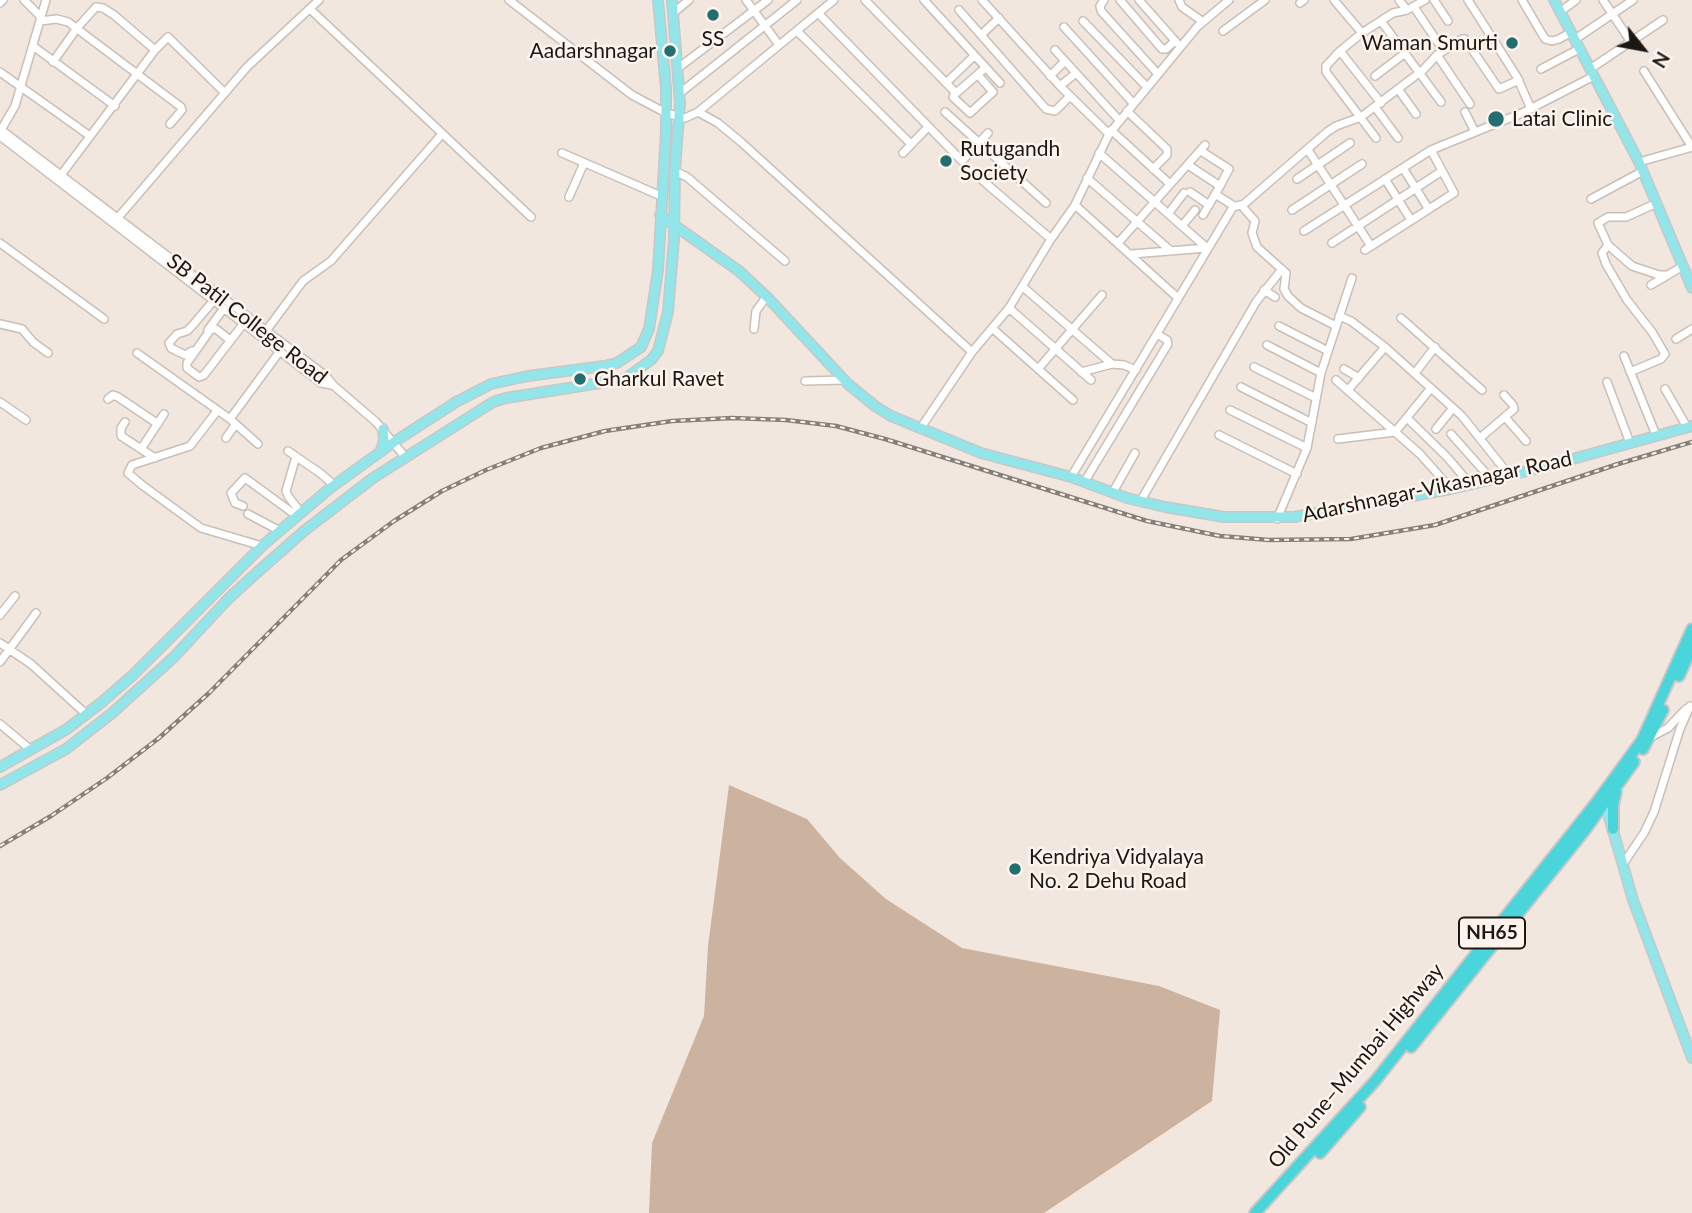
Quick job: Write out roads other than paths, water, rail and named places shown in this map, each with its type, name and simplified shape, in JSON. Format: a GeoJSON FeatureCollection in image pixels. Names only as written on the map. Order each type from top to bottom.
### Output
{"type":"FeatureCollection","features":[{"type":"Feature","properties":{"kind":"highway","name":"Old Pune–Mumbai Highway"},"geometry":{"type":"LineString","coordinates":[[1255,1213],[1375,1081],[1602,801],[1646,738],[1692,629]]}},
{"type":"Feature","properties":{"kind":"highway","name":"Old Pune–Mumbai Highway"},"geometry":{"type":"LineString","coordinates":[[1264,1213],[1390,1073],[1585,830],[1602,801],[1618,786],[1646,738],[1692,647]]}},
{"type":"Feature","properties":{"kind":"highway"},"geometry":{"type":"LineString","coordinates":[[1613,829],[1613,805],[1618,786]]}},
{"type":"Feature","properties":{"kind":"highway"},"geometry":{"type":"LineString","coordinates":[[1585,830],[1601,822],[1613,829]]}},
{"type":"Feature","properties":{"kind":"main road"},"geometry":{"type":"LineString","coordinates":[[0,785],[66,749],[111,714],[174,657],[228,599],[304,531],[373,478],[493,402],[625,380],[651,360],[658,351],[668,312],[674,224],[680,93],[673,0]]}},
{"type":"Feature","properties":{"kind":"main road"},"geometry":{"type":"LineString","coordinates":[[1554,0],[1641,166],[1692,288]]}},
{"type":"Feature","properties":{"kind":"main road"},"geometry":{"type":"LineString","coordinates":[[0,767],[86,714],[133,675],[262,546],[334,485],[381,450],[456,402],[491,384],[604,366],[631,356],[641,347],[649,329],[658,270],[666,113],[658,4]]}},
{"type":"Feature","properties":{"kind":"main road","name":"Adarshnagar-Vikasnagar Road"},"geometry":{"type":"LineString","coordinates":[[660,215],[731,265],[767,296],[845,380],[875,406],[920,429],[981,453],[1085,481],[1140,502],[1224,517],[1277,519],[1316,514],[1451,489],[1689,426]]}},
{"type":"Feature","properties":{"kind":"main road"},"geometry":{"type":"LineString","coordinates":[[381,450],[384,441],[383,429]]}},
{"type":"Feature","properties":{"kind":"main road"},"geometry":{"type":"LineString","coordinates":[[1602,801],[1638,912],[1692,1058]]}},
{"type":"Feature","properties":{"kind":"street"},"geometry":{"type":"LineString","coordinates":[[24,0],[41,19],[64,20],[77,28],[181,107],[182,110],[170,124]]}},
{"type":"Feature","properties":{"kind":"street"},"geometry":{"type":"LineString","coordinates":[[0,130],[15,106],[46,0]]}},
{"type":"Feature","properties":{"kind":"street"},"geometry":{"type":"LineString","coordinates":[[116,220],[225,93],[273,42],[319,0]]}},
{"type":"Feature","properties":{"kind":"street"},"geometry":{"type":"LineString","coordinates":[[509,0],[632,95],[666,113],[688,118],[834,0]]}},
{"type":"Feature","properties":{"kind":"street"},"geometry":{"type":"LineString","coordinates":[[673,13],[689,0]]}},
{"type":"Feature","properties":{"kind":"street"},"geometry":{"type":"LineString","coordinates":[[746,0],[779,45]]}},
{"type":"Feature","properties":{"kind":"street"},"geometry":{"type":"LineString","coordinates":[[678,68],[768,0]]}},
{"type":"Feature","properties":{"kind":"street"},"geometry":{"type":"LineString","coordinates":[[680,93],[797,0]]}},
{"type":"Feature","properties":{"kind":"street"},"geometry":{"type":"LineString","coordinates":[[865,0],[954,91]]}},
{"type":"Feature","properties":{"kind":"street"},"geometry":{"type":"LineString","coordinates":[[924,0],[1000,83]]}},
{"type":"Feature","properties":{"kind":"street"},"geometry":{"type":"LineString","coordinates":[[982,0],[1070,96],[1170,184]]}},
{"type":"Feature","properties":{"kind":"street"},"geometry":{"type":"LineString","coordinates":[[1104,0],[1100,6],[1101,11],[1157,73]]}},
{"type":"Feature","properties":{"kind":"street"},"geometry":{"type":"LineString","coordinates":[[1117,0],[1168,61]]}},
{"type":"Feature","properties":{"kind":"street"},"geometry":{"type":"LineString","coordinates":[[1117,0],[1162,49],[1178,43],[1229,0]]}},
{"type":"Feature","properties":{"kind":"street"},"geometry":{"type":"LineString","coordinates":[[1139,0],[1178,43]]}},
{"type":"Feature","properties":{"kind":"street"},"geometry":{"type":"LineString","coordinates":[[1179,0],[1182,7],[1202,21]]}},
{"type":"Feature","properties":{"kind":"street"},"geometry":{"type":"LineString","coordinates":[[1223,32],[1265,0]]}},
{"type":"Feature","properties":{"kind":"street"},"geometry":{"type":"LineString","coordinates":[[1334,0],[1362,33]]}},
{"type":"Feature","properties":{"kind":"street"},"geometry":{"type":"LineString","coordinates":[[1399,0],[1410,9],[1440,52],[1468,108],[1475,132]]}},
{"type":"Feature","properties":{"kind":"street"},"geometry":{"type":"LineString","coordinates":[[1376,138],[1326,72],[1326,66],[1362,33],[1393,13],[1410,9],[1425,0]]}},
{"type":"Feature","properties":{"kind":"street"},"geometry":{"type":"LineString","coordinates":[[1434,0],[1448,21]]}},
{"type":"Feature","properties":{"kind":"street"},"geometry":{"type":"LineString","coordinates":[[1468,0],[1519,80],[1531,108]]}},
{"type":"Feature","properties":{"kind":"street"},"geometry":{"type":"LineString","coordinates":[[1522,0],[1545,39],[1574,41]]}},
{"type":"Feature","properties":{"kind":"street"},"geometry":{"type":"LineString","coordinates":[[1560,12],[1576,0]]}},
{"type":"Feature","properties":{"kind":"street"},"geometry":{"type":"LineString","coordinates":[[1603,0],[1631,42]]}},
{"type":"Feature","properties":{"kind":"street"},"geometry":{"type":"LineString","coordinates":[[1541,69],[1574,41],[1633,0]]}},
{"type":"Feature","properties":{"kind":"street"},"geometry":{"type":"LineString","coordinates":[[53,62],[93,9],[100,7],[114,15],[155,50]]}},
{"type":"Feature","properties":{"kind":"street"},"geometry":{"type":"LineString","coordinates":[[310,9],[531,217]]}},
{"type":"Feature","properties":{"kind":"street"},"geometry":{"type":"LineString","coordinates":[[959,9],[1046,110],[1055,111],[1070,96]]}},
{"type":"Feature","properties":{"kind":"street"},"geometry":{"type":"LineString","coordinates":[[818,13],[962,161],[988,133]]}},
{"type":"Feature","properties":{"kind":"street"},"geometry":{"type":"LineString","coordinates":[[982,35],[999,19]]}},
{"type":"Feature","properties":{"kind":"street"},"geometry":{"type":"LineString","coordinates":[[1304,231],[1432,150],[1531,108],[1592,73],[1662,20]]}},
{"type":"Feature","properties":{"kind":"street"},"geometry":{"type":"LineString","coordinates":[[1083,21],[1146,86]]}},
{"type":"Feature","properties":{"kind":"street"},"geometry":{"type":"LineString","coordinates":[[1381,21],[1441,102]]}},
{"type":"Feature","properties":{"kind":"street"},"geometry":{"type":"LineString","coordinates":[[1064,27],[1133,103]]}},
{"type":"Feature","properties":{"kind":"street"},"geometry":{"type":"LineString","coordinates":[[797,31],[911,144]]}},
{"type":"Feature","properties":{"kind":"street"},"geometry":{"type":"LineString","coordinates":[[61,175],[155,50],[168,37],[225,93]]}},
{"type":"Feature","properties":{"kind":"street"},"geometry":{"type":"LineString","coordinates":[[1071,477],[1207,248],[1238,205],[1336,126],[1361,117],[1418,74],[1440,52],[1462,39],[1465,39],[1499,89],[1519,80]]}},
{"type":"Feature","properties":{"kind":"street"},"geometry":{"type":"LineString","coordinates":[[920,429],[972,352],[1023,287],[1075,205],[1110,132],[1168,61],[1178,43]]}},
{"type":"Feature","properties":{"kind":"street"},"geometry":{"type":"LineString","coordinates":[[33,46],[115,106]]}},
{"type":"Feature","properties":{"kind":"street"},"geometry":{"type":"LineString","coordinates":[[1055,50],[1119,120]]}},
{"type":"Feature","properties":{"kind":"street"},"geometry":{"type":"LineString","coordinates":[[1340,51],[1398,138]]}},
{"type":"Feature","properties":{"kind":"street"},"geometry":{"type":"LineString","coordinates":[[1375,76],[1404,54]]}},
{"type":"Feature","properties":{"kind":"street"},"geometry":{"type":"LineString","coordinates":[[946,83],[974,56]]}},
{"type":"Feature","properties":{"kind":"street"},"geometry":{"type":"LineString","coordinates":[[1050,76],[1065,61]]}},
{"type":"Feature","properties":{"kind":"street"},"geometry":{"type":"LineString","coordinates":[[978,75],[993,92],[970,113],[954,97],[985,68]]}},
{"type":"Feature","properties":{"kind":"street"},"geometry":{"type":"LineString","coordinates":[[1591,199],[1641,166],[1692,147],[1644,71]]}},
{"type":"Feature","properties":{"kind":"street"},"geometry":{"type":"LineString","coordinates":[[0,72],[90,136]]}},
{"type":"Feature","properties":{"kind":"street"},"geometry":{"type":"LineString","coordinates":[[1060,86],[1076,72]]}},
{"type":"Feature","properties":{"kind":"street"},"geometry":{"type":"LineString","coordinates":[[1398,89],[1416,114]]}},
{"type":"Feature","properties":{"kind":"street"},"geometry":{"type":"LineString","coordinates":[[698,111],[741,142],[972,352]]}},
{"type":"Feature","properties":{"kind":"street"},"geometry":{"type":"LineString","coordinates":[[1127,111],[1167,149],[1167,155],[1153,169]]}},
{"type":"Feature","properties":{"kind":"street"},"geometry":{"type":"LineString","coordinates":[[945,112],[1046,203]]}},
{"type":"Feature","properties":{"kind":"street"},"geometry":{"type":"LineString","coordinates":[[903,153],[928,127]]}},
{"type":"Feature","properties":{"kind":"street","name":"SB Patil College Road"},"geometry":{"type":"LineString","coordinates":[[0,130],[61,175],[321,383],[332,385]]}},
{"type":"Feature","properties":{"kind":"street"},"geometry":{"type":"LineString","coordinates":[[267,331],[303,281],[331,261],[442,134]]}},
{"type":"Feature","properties":{"kind":"street","name":"SB Patil College Road"},"geometry":{"type":"LineString","coordinates":[[0,136],[267,331],[326,376],[332,385]]}},
{"type":"Feature","properties":{"kind":"street"},"geometry":{"type":"LineString","coordinates":[[1297,179],[1350,143]]}},
{"type":"Feature","properties":{"kind":"street"},"geometry":{"type":"LineString","coordinates":[[1119,242],[1203,148],[1229,169],[1203,215]]}},
{"type":"Feature","properties":{"kind":"street"},"geometry":{"type":"LineString","coordinates":[[1308,150],[1345,205],[1368,248],[1454,193],[1432,150]]}},
{"type":"Feature","properties":{"kind":"street"},"geometry":{"type":"LineString","coordinates":[[562,152],[661,196]]}},
{"type":"Feature","properties":{"kind":"street"},"geometry":{"type":"LineString","coordinates":[[1098,153],[1207,248]]}},
{"type":"Feature","properties":{"kind":"street"},"geometry":{"type":"LineString","coordinates":[[569,197],[584,163]]}},
{"type":"Feature","properties":{"kind":"street"},"geometry":{"type":"LineString","coordinates":[[1292,210],[1362,164]]}},
{"type":"Feature","properties":{"kind":"street"},"geometry":{"type":"LineString","coordinates":[[1188,165],[1220,186]]}},
{"type":"Feature","properties":{"kind":"street"},"geometry":{"type":"LineString","coordinates":[[1403,168],[1429,208]]}},
{"type":"Feature","properties":{"kind":"street"},"geometry":{"type":"LineString","coordinates":[[675,171],[687,177],[785,261]]}},
{"type":"Feature","properties":{"kind":"street"},"geometry":{"type":"LineString","coordinates":[[1332,243],[1442,171]]}},
{"type":"Feature","properties":{"kind":"street"},"geometry":{"type":"LineString","coordinates":[[1087,178],[1171,251]]}},
{"type":"Feature","properties":{"kind":"street"},"geometry":{"type":"LineString","coordinates":[[1385,178],[1411,220]]}},
{"type":"Feature","properties":{"kind":"street"},"geometry":{"type":"LineString","coordinates":[[982,180],[1051,239]]}},
{"type":"Feature","properties":{"kind":"street"},"geometry":{"type":"LineString","coordinates":[[1168,214],[1187,192],[1209,205]]}},
{"type":"Feature","properties":{"kind":"street"},"geometry":{"type":"LineString","coordinates":[[1215,194],[1238,205],[1255,221],[1252,233],[1257,247],[1287,276],[1284,289],[1293,302],[1336,326]]}},
{"type":"Feature","properties":{"kind":"street"},"geometry":{"type":"LineString","coordinates":[[1657,204],[1626,217],[1608,217],[1598,223],[1608,245],[1632,266],[1659,275],[1686,270]]}},
{"type":"Feature","properties":{"kind":"street"},"geometry":{"type":"LineString","coordinates":[[1075,205],[1178,298]]}},
{"type":"Feature","properties":{"kind":"street"},"geometry":{"type":"LineString","coordinates":[[1182,226],[1195,210]]}},
{"type":"Feature","properties":{"kind":"street"},"geometry":{"type":"LineString","coordinates":[[0,243],[104,319]]}},
{"type":"Feature","properties":{"kind":"street"},"geometry":{"type":"LineString","coordinates":[[1608,245],[1602,253],[1606,264],[1627,300],[1665,354],[1661,359],[1630,372]]}},
{"type":"Feature","properties":{"kind":"street"},"geometry":{"type":"LineString","coordinates":[[1132,254],[1207,248]]}},
{"type":"Feature","properties":{"kind":"street"},"geometry":{"type":"LineString","coordinates":[[1140,502],[1264,290],[1282,269]]}},
{"type":"Feature","properties":{"kind":"street"},"geometry":{"type":"LineString","coordinates":[[1651,285],[1667,275]]}},
{"type":"Feature","properties":{"kind":"street"},"geometry":{"type":"LineString","coordinates":[[1277,519],[1307,447],[1321,373],[1336,326],[1345,318],[1352,278]]}},
{"type":"Feature","properties":{"kind":"street"},"geometry":{"type":"LineString","coordinates":[[1023,287],[1112,364]]}},
{"type":"Feature","properties":{"kind":"street"},"geometry":{"type":"LineString","coordinates":[[1264,290],[1275,297]]}},
{"type":"Feature","properties":{"kind":"street"},"geometry":{"type":"LineString","coordinates":[[1038,369],[1102,295]]}},
{"type":"Feature","properties":{"kind":"street"},"geometry":{"type":"LineString","coordinates":[[754,329],[756,311],[767,296]]}},
{"type":"Feature","properties":{"kind":"street"},"geometry":{"type":"LineString","coordinates":[[214,300],[192,326],[173,337],[169,343],[171,348],[188,355],[224,308]]}},
{"type":"Feature","properties":{"kind":"street"},"geometry":{"type":"LineString","coordinates":[[1009,308],[1091,380]]}},
{"type":"Feature","properties":{"kind":"street"},"geometry":{"type":"LineString","coordinates":[[1345,318],[1385,347],[1453,408],[1509,475]]}},
{"type":"Feature","properties":{"kind":"street"},"geometry":{"type":"LineString","coordinates":[[1401,318],[1482,390]]}},
{"type":"Feature","properties":{"kind":"street"},"geometry":{"type":"LineString","coordinates":[[229,340],[216,329],[211,329],[187,363],[187,368],[201,377],[244,323]]}},
{"type":"Feature","properties":{"kind":"street"},"geometry":{"type":"LineString","coordinates":[[0,324],[22,329],[48,353]]}},
{"type":"Feature","properties":{"kind":"street"},"geometry":{"type":"LineString","coordinates":[[1279,326],[1328,351]]}},
{"type":"Feature","properties":{"kind":"street"},"geometry":{"type":"LineString","coordinates":[[992,328],[1073,400]]}},
{"type":"Feature","properties":{"kind":"street"},"geometry":{"type":"LineString","coordinates":[[1676,339],[1692,329]]}},
{"type":"Feature","properties":{"kind":"street"},"geometry":{"type":"LineString","coordinates":[[1085,481],[1168,342],[1157,334]]}},
{"type":"Feature","properties":{"kind":"street"},"geometry":{"type":"LineString","coordinates":[[1267,345],[1321,373]]}},
{"type":"Feature","properties":{"kind":"street"},"geometry":{"type":"LineString","coordinates":[[1349,390],[1385,347]]}},
{"type":"Feature","properties":{"kind":"street"},"geometry":{"type":"LineString","coordinates":[[1415,373],[1435,347]]}},
{"type":"Feature","properties":{"kind":"street"},"geometry":{"type":"LineString","coordinates":[[1148,349],[1160,356]]}},
{"type":"Feature","properties":{"kind":"street"},"geometry":{"type":"LineString","coordinates":[[226,438],[232,422],[280,351]]}},
{"type":"Feature","properties":{"kind":"street"},"geometry":{"type":"LineString","coordinates":[[137,354],[232,422],[258,444]]}},
{"type":"Feature","properties":{"kind":"street"},"geometry":{"type":"LineString","coordinates":[[1624,356],[1656,435]]}},
{"type":"Feature","properties":{"kind":"street"},"geometry":{"type":"LineString","coordinates":[[1081,372],[1112,364],[1136,370]]}},
{"type":"Feature","properties":{"kind":"street"},"geometry":{"type":"LineString","coordinates":[[1254,367],[1316,398]]}},
{"type":"Feature","properties":{"kind":"street"},"geometry":{"type":"LineString","coordinates":[[1344,369],[1359,378]]}},
{"type":"Feature","properties":{"kind":"street"},"geometry":{"type":"LineString","coordinates":[[805,381],[845,380]]}},
{"type":"Feature","properties":{"kind":"street"},"geometry":{"type":"LineString","coordinates":[[1336,380],[1433,466],[1451,489]]}},
{"type":"Feature","properties":{"kind":"street"},"geometry":{"type":"LineString","coordinates":[[1607,382],[1630,443]]}},
{"type":"Feature","properties":{"kind":"street"},"geometry":{"type":"LineString","coordinates":[[332,385],[383,429],[406,458]]}},
{"type":"Feature","properties":{"kind":"street"},"geometry":{"type":"LineString","coordinates":[[1241,387],[1312,423]]}},
{"type":"Feature","properties":{"kind":"street"},"geometry":{"type":"LineString","coordinates":[[1338,439],[1395,432],[1431,388]]}},
{"type":"Feature","properties":{"kind":"street"},"geometry":{"type":"LineString","coordinates":[[1665,389],[1689,426]]}},
{"type":"Feature","properties":{"kind":"street"},"geometry":{"type":"LineString","coordinates":[[108,399],[113,395],[118,397],[158,424]]}},
{"type":"Feature","properties":{"kind":"street"},"geometry":{"type":"LineString","coordinates":[[1480,438],[1515,407],[1504,395]]}},
{"type":"Feature","properties":{"kind":"street"},"geometry":{"type":"LineString","coordinates":[[0,402],[26,420]]}},
{"type":"Feature","properties":{"kind":"street"},"geometry":{"type":"LineString","coordinates":[[1436,429],[1453,408]]}},
{"type":"Feature","properties":{"kind":"street"},"geometry":{"type":"LineString","coordinates":[[1230,410],[1307,447]]}},
{"type":"Feature","properties":{"kind":"street"},"geometry":{"type":"LineString","coordinates":[[217,411],[190,446],[132,465],[129,469],[130,476],[201,528],[262,546]]}},
{"type":"Feature","properties":{"kind":"street"},"geometry":{"type":"LineString","coordinates":[[141,449],[164,414]]}},
{"type":"Feature","properties":{"kind":"street"},"geometry":{"type":"LineString","coordinates":[[1505,417],[1526,441]]}},
{"type":"Feature","properties":{"kind":"street"},"geometry":{"type":"LineString","coordinates":[[1407,418],[1470,484]]}},
{"type":"Feature","properties":{"kind":"street"},"geometry":{"type":"LineString","coordinates":[[125,422],[121,428],[121,436],[155,458]]}},
{"type":"Feature","properties":{"kind":"street"},"geometry":{"type":"LineString","coordinates":[[1451,434],[1491,479]]}},
{"type":"Feature","properties":{"kind":"street"},"geometry":{"type":"LineString","coordinates":[[1219,435],[1297,474]]}},
{"type":"Feature","properties":{"kind":"street"},"geometry":{"type":"LineString","coordinates":[[288,451],[320,472],[334,485]]}},
{"type":"Feature","properties":{"kind":"street"},"geometry":{"type":"LineString","coordinates":[[1113,492],[1135,453]]}},
{"type":"Feature","properties":{"kind":"street"},"geometry":{"type":"LineString","coordinates":[[296,460],[286,491],[299,514]]}},
{"type":"Feature","properties":{"kind":"street"},"geometry":{"type":"LineString","coordinates":[[243,506],[235,503],[231,493],[245,478],[299,514]]}},
{"type":"Feature","properties":{"kind":"street"},"geometry":{"type":"LineString","coordinates":[[248,514],[280,531]]}},
{"type":"Feature","properties":{"kind":"street"},"geometry":{"type":"LineString","coordinates":[[0,615],[15,596]]}},
{"type":"Feature","properties":{"kind":"street"},"geometry":{"type":"LineString","coordinates":[[0,662],[36,612]]}},
{"type":"Feature","properties":{"kind":"street"},"geometry":{"type":"LineString","coordinates":[[0,643],[31,664],[86,714]]}},
{"type":"Feature","properties":{"kind":"street"},"geometry":{"type":"LineString","coordinates":[[1646,738],[1668,728],[1691,705]]}},
{"type":"Feature","properties":{"kind":"street"},"geometry":{"type":"LineString","coordinates":[[1623,864],[1644,833],[1654,812],[1680,729],[1691,705]]}},
{"type":"Feature","properties":{"kind":"street"},"geometry":{"type":"LineString","coordinates":[[0,724],[31,750]]}},
{"type":"Feature","properties":{"kind":"railway"},"geometry":{"type":"LineString","coordinates":[[0,846],[107,778],[159,738],[209,693],[341,560],[394,521],[442,491],[486,470],[541,448],[605,431],[672,421],[732,418],[786,420],[836,426],[1147,521],[1220,536],[1269,540],[1351,539],[1435,525],[1692,442]]}},
{"type":"Feature","properties":{"kind":"place","name":"SS"},"geometry":{"type":"Point","coordinates":[713,15]}},
{"type":"Feature","properties":{"kind":"place","name":"Waman Smurti"},"geometry":{"type":"Point","coordinates":[1512,43]}},
{"type":"Feature","properties":{"kind":"place","name":"Aadarshnagar"},"geometry":{"type":"Point","coordinates":[670,51]}},
{"type":"Feature","properties":{"kind":"place","name":"Latai Clinic"},"geometry":{"type":"Point","coordinates":[1496,119]}},
{"type":"Feature","properties":{"kind":"place","name":"Rutugandh Society"},"geometry":{"type":"Point","coordinates":[946,161]}},
{"type":"Feature","properties":{"kind":"place","name":"Gharkul Ravet"},"geometry":{"type":"Point","coordinates":[580,379]}},
{"type":"Feature","properties":{"kind":"place","name":"Kendriya Vidyalaya No. 2 Dehu Road"},"geometry":{"type":"Point","coordinates":[1015,869]}}]}
